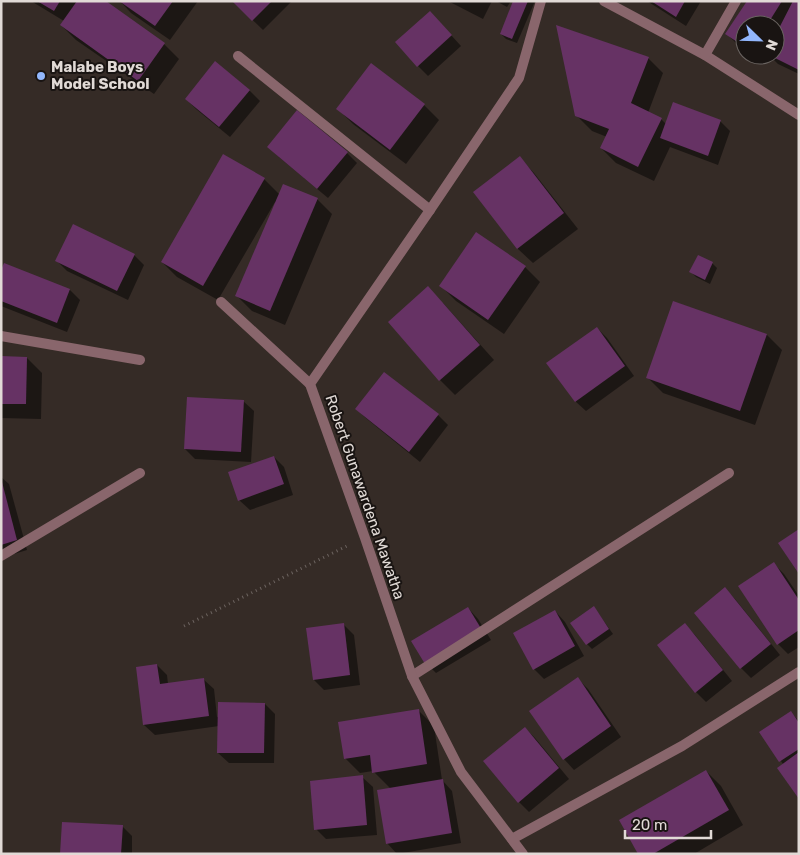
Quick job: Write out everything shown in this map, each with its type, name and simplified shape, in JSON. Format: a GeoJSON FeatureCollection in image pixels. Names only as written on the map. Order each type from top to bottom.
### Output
{"type":"FeatureCollection","features":[{"type":"Feature","properties":{"kind":"street","name":"Robert Gunawardena Mawatha"},"geometry":{"type":"LineString","coordinates":[[523,854],[461,772],[412,676],[310,384],[519,78],[541,1]]}},
{"type":"Feature","properties":{"kind":"street"},"geometry":{"type":"LineString","coordinates":[[604,1],[705,55],[799,115]]}},
{"type":"Feature","properties":{"kind":"street"},"geometry":{"type":"LineString","coordinates":[[705,55],[736,1]]}},
{"type":"Feature","properties":{"kind":"street"},"geometry":{"type":"LineString","coordinates":[[238,56],[430,210]]}},
{"type":"Feature","properties":{"kind":"street"},"geometry":{"type":"LineString","coordinates":[[221,302],[310,384]]}},
{"type":"Feature","properties":{"kind":"street"},"geometry":{"type":"LineString","coordinates":[[1,336],[140,360]]}},
{"type":"Feature","properties":{"kind":"street"},"geometry":{"type":"LineString","coordinates":[[412,676],[730,472]]}},
{"type":"Feature","properties":{"kind":"street"},"geometry":{"type":"LineString","coordinates":[[1,556],[140,473]]}},
{"type":"Feature","properties":{"kind":"street"},"geometry":{"type":"LineString","coordinates":[[512,839],[682,746],[799,672]]}},
{"type":"Feature","properties":{"kind":"path"},"geometry":{"type":"LineString","coordinates":[[184,626],[365,538]]}},
{"type":"Feature","properties":{"kind":"building"},"geometry":{"type":"Polygon","coordinates":[[[37,1],[60,1],[54,11],[37,1]]]}},
{"type":"Feature","properties":{"kind":"building"},"geometry":{"type":"Polygon","coordinates":[[[77,1],[106,1],[165,43],[138,81],[60,25],[77,1]]]}},
{"type":"Feature","properties":{"kind":"building"},"geometry":{"type":"Polygon","coordinates":[[[119,1],[173,1],[155,26],[119,1]]]}},
{"type":"Feature","properties":{"kind":"building"},"geometry":{"type":"Polygon","coordinates":[[[232,1],[272,1],[252,21],[232,1]]]}},
{"type":"Feature","properties":{"kind":"building"},"geometry":{"type":"Polygon","coordinates":[[[513,1],[528,1],[512,39],[500,34],[513,1]]]}},
{"type":"Feature","properties":{"kind":"building"},"geometry":{"type":"Polygon","coordinates":[[[651,1],[685,1],[676,17],[651,1]]]}},
{"type":"Feature","properties":{"kind":"building"},"geometry":{"type":"Polygon","coordinates":[[[747,1],[782,1],[773,15],[738,15],[747,1]]]}},
{"type":"Feature","properties":{"kind":"building"},"geometry":{"type":"Polygon","coordinates":[[[793,1],[799,1],[799,70],[785,63],[785,17],[793,1]]]}},
{"type":"Feature","properties":{"kind":"building"},"geometry":{"type":"Polygon","coordinates":[[[430,11],[452,35],[417,67],[395,42],[430,11]]]}},
{"type":"Feature","properties":{"kind":"building"},"geometry":{"type":"Polygon","coordinates":[[[735,19],[735,40],[725,34],[735,19]]]}},
{"type":"Feature","properties":{"kind":"building"},"geometry":{"type":"Polygon","coordinates":[[[556,25],[649,57],[631,103],[662,118],[638,167],[600,148],[609,129],[575,116],[556,25]]]}},
{"type":"Feature","properties":{"kind":"building"},"geometry":{"type":"Polygon","coordinates":[[[215,61],[250,90],[219,127],[185,99],[215,61]]]}},
{"type":"Feature","properties":{"kind":"building"},"geometry":{"type":"Polygon","coordinates":[[[371,63],[425,104],[390,150],[336,109],[371,63]]]}},
{"type":"Feature","properties":{"kind":"building"},"geometry":{"type":"Polygon","coordinates":[[[673,102],[721,120],[708,156],[660,138],[673,102]]]}},
{"type":"Feature","properties":{"kind":"building"},"geometry":{"type":"Polygon","coordinates":[[[297,110],[348,152],[317,189],[267,147],[297,110]]]}},
{"type":"Feature","properties":{"kind":"building"},"geometry":{"type":"Polygon","coordinates":[[[223,154],[265,178],[203,286],[161,262],[223,154]]]}},
{"type":"Feature","properties":{"kind":"building"},"geometry":{"type":"Polygon","coordinates":[[[520,156],[564,213],[517,249],[473,192],[520,156]]]}},
{"type":"Feature","properties":{"kind":"building"},"geometry":{"type":"Polygon","coordinates":[[[283,184],[318,198],[270,311],[235,296],[283,184]]]}},
{"type":"Feature","properties":{"kind":"building"},"geometry":{"type":"Polygon","coordinates":[[[73,224],[135,254],[117,291],[55,261],[73,224]]]}},
{"type":"Feature","properties":{"kind":"building"},"geometry":{"type":"Polygon","coordinates":[[[476,232],[526,266],[488,320],[439,286],[476,232]]]}},
{"type":"Feature","properties":{"kind":"building"},"geometry":{"type":"Polygon","coordinates":[[[698,255],[713,262],[705,280],[689,272],[698,255]]]}},
{"type":"Feature","properties":{"kind":"building"},"geometry":{"type":"Polygon","coordinates":[[[4,263],[70,289],[57,323],[1,301],[1,270],[4,263]]]}},
{"type":"Feature","properties":{"kind":"building"},"geometry":{"type":"Polygon","coordinates":[[[428,286],[480,345],[439,381],[388,322],[428,286]]]}},
{"type":"Feature","properties":{"kind":"building"},"geometry":{"type":"Polygon","coordinates":[[[673,301],[767,334],[740,411],[646,378],[673,301]]]}},
{"type":"Feature","properties":{"kind":"building"},"geometry":{"type":"Polygon","coordinates":[[[597,327],[625,366],[575,402],[546,363],[597,327]]]}},
{"type":"Feature","properties":{"kind":"building"},"geometry":{"type":"Polygon","coordinates":[[[1,356],[27,357],[26,404],[1,404],[1,356]]]}},
{"type":"Feature","properties":{"kind":"building"},"geometry":{"type":"Polygon","coordinates":[[[384,372],[439,414],[409,452],[355,409],[384,372]]]}},
{"type":"Feature","properties":{"kind":"building"},"geometry":{"type":"Polygon","coordinates":[[[187,397],[244,400],[241,452],[184,449],[187,397]]]}},
{"type":"Feature","properties":{"kind":"building"},"geometry":{"type":"Polygon","coordinates":[[[274,456],[284,484],[238,501],[228,472],[274,456]]]}},
{"type":"Feature","properties":{"kind":"building"},"geometry":{"type":"Polygon","coordinates":[[[1,483],[17,540],[1,545],[1,483]]]}},
{"type":"Feature","properties":{"kind":"building"},"geometry":{"type":"Polygon","coordinates":[[[799,529],[799,574],[778,543],[799,529]]]}},
{"type":"Feature","properties":{"kind":"building"},"geometry":{"type":"Polygon","coordinates":[[[774,562],[799,600],[799,630],[777,645],[738,586],[774,562]]]}},
{"type":"Feature","properties":{"kind":"building"},"geometry":{"type":"Polygon","coordinates":[[[725,587],[771,644],[740,669],[694,613],[725,587]]]}},
{"type":"Feature","properties":{"kind":"building"},"geometry":{"type":"Polygon","coordinates":[[[594,606],[609,629],[586,645],[570,623],[594,606]]]}},
{"type":"Feature","properties":{"kind":"building"},"geometry":{"type":"Polygon","coordinates":[[[468,607],[482,630],[425,664],[411,641],[468,607]]]}},
{"type":"Feature","properties":{"kind":"building"},"geometry":{"type":"Polygon","coordinates":[[[555,610],[575,646],[533,670],[513,633],[555,610]]]}},
{"type":"Feature","properties":{"kind":"building"},"geometry":{"type":"Polygon","coordinates":[[[344,623],[350,675],[313,680],[306,628],[344,623]]]}},
{"type":"Feature","properties":{"kind":"building"},"geometry":{"type":"Polygon","coordinates":[[[685,623],[723,670],[695,693],[657,645],[685,623]]]}},
{"type":"Feature","properties":{"kind":"building"},"geometry":{"type":"Polygon","coordinates":[[[157,664],[160,684],[204,678],[209,716],[143,725],[136,667],[157,664]]]}},
{"type":"Feature","properties":{"kind":"building"},"geometry":{"type":"Polygon","coordinates":[[[578,677],[611,726],[563,760],[529,711],[578,677]]]}},
{"type":"Feature","properties":{"kind":"building"},"geometry":{"type":"Polygon","coordinates":[[[218,702],[265,703],[264,753],[217,753],[218,702]]]}},
{"type":"Feature","properties":{"kind":"building"},"geometry":{"type":"Polygon","coordinates":[[[419,709],[427,764],[372,773],[370,755],[344,759],[338,722],[419,709]]]}},
{"type":"Feature","properties":{"kind":"building"},"geometry":{"type":"Polygon","coordinates":[[[791,711],[799,723],[799,749],[779,762],[759,732],[791,711]]]}},
{"type":"Feature","properties":{"kind":"building"},"geometry":{"type":"Polygon","coordinates":[[[525,727],[559,768],[518,803],[483,761],[525,727]]]}},
{"type":"Feature","properties":{"kind":"building"},"geometry":{"type":"Polygon","coordinates":[[[799,752],[799,799],[777,768],[799,752]]]}},
{"type":"Feature","properties":{"kind":"building"},"geometry":{"type":"Polygon","coordinates":[[[706,770],[729,810],[653,854],[638,854],[619,820],[706,770]]]}},
{"type":"Feature","properties":{"kind":"building"},"geometry":{"type":"Polygon","coordinates":[[[363,775],[367,825],[314,830],[310,781],[363,775]]]}},
{"type":"Feature","properties":{"kind":"building"},"geometry":{"type":"Polygon","coordinates":[[[443,779],[452,833],[386,844],[377,790],[443,779]]]}},
{"type":"Feature","properties":{"kind":"building"},"geometry":{"type":"Polygon","coordinates":[[[62,822],[123,825],[121,854],[60,854],[62,822]]]}},
{"type":"Feature","properties":{"kind":"place","name":"Malabe Boys Model School"},"geometry":{"type":"Point","coordinates":[41,76]}}]}
